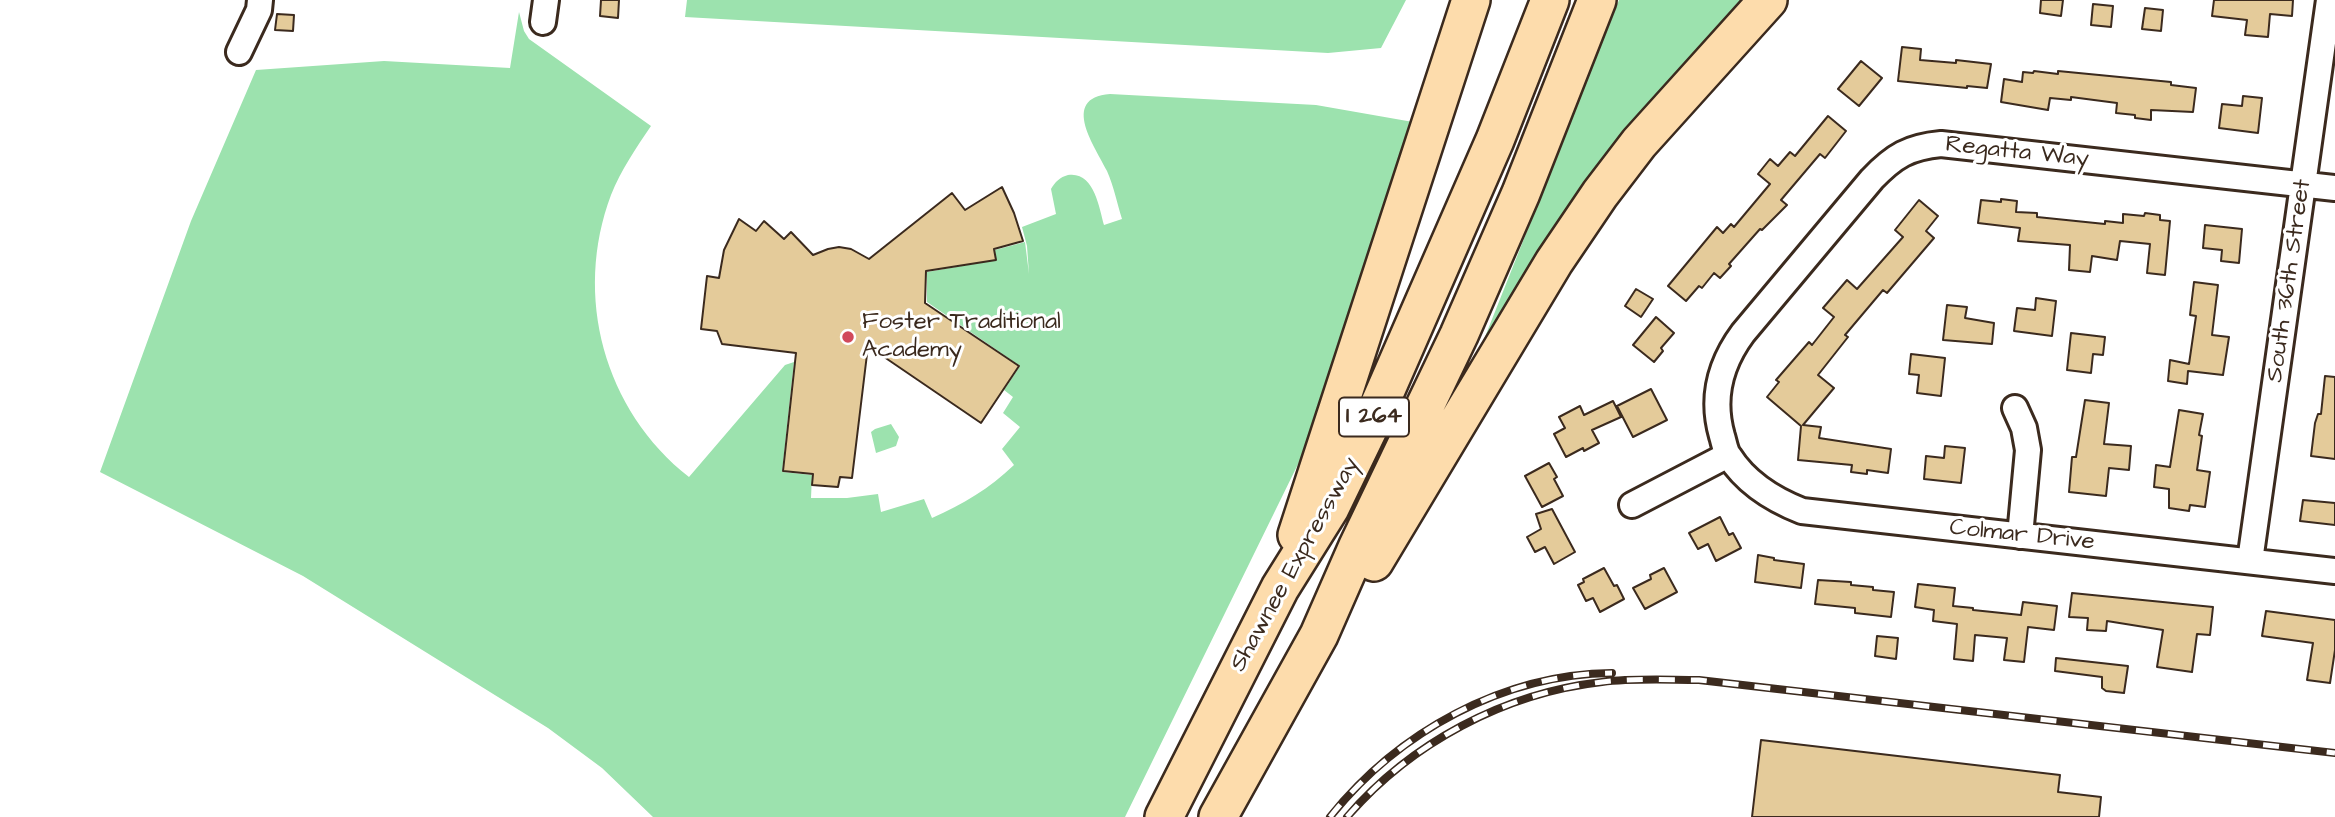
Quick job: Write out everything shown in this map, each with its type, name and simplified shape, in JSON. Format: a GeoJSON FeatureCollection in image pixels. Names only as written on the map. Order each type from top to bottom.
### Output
{"type":"FeatureCollection","features":[{"type":"Feature","properties":{"kind":"highway"},"geometry":{"type":"LineString","coordinates":[[1280,589],[1471,0]]}},
{"type":"Feature","properties":{"kind":"highway","name":"Shawnee Expressway"},"geometry":{"type":"LineString","coordinates":[[1164,817],[1280,589],[1331,508],[1374,417],[1490,152],[1550,0]]}},
{"type":"Feature","properties":{"kind":"highway","name":"Shawnee Expressway"},"geometry":{"type":"LineString","coordinates":[[1218,817],[1266,726],[1319,635],[1358,546],[1459,335],[1521,192],[1597,0]]}},
{"type":"Feature","properties":{"kind":"highway"},"geometry":{"type":"LineString","coordinates":[[1319,635],[1356,592],[1553,262],[1600,194],[1639,143],[1768,0]]}},
{"type":"Feature","properties":{"kind":"street"},"geometry":{"type":"LineString","coordinates":[[239,52],[259,10],[260,0]]}},
{"type":"Feature","properties":{"kind":"street","name":"South 36th Street"},"geometry":{"type":"LineString","coordinates":[[2250,561],[2329,0]]}},
{"type":"Feature","properties":{"kind":"street","name":"Regatta Way"},"geometry":{"type":"LineString","coordinates":[[1728,456],[1719,423],[1717,398],[1724,363],[1731,348],[1872,179],[1886,164],[1906,151],[1941,144],[2335,188]]}},
{"type":"Feature","properties":{"kind":"street"},"geometry":{"type":"LineString","coordinates":[[2015,408],[2024,428],[2028,450],[2020,536]]}},
{"type":"Feature","properties":{"kind":"street"},"geometry":{"type":"LineString","coordinates":[[1632,505],[1728,456]]}},
{"type":"Feature","properties":{"kind":"street","name":"Colmar Drive"},"geometry":{"type":"LineString","coordinates":[[1728,456],[1757,487],[1780,502],[1802,511],[2335,571]]}},
{"type":"Feature","properties":{"kind":"green space"},"geometry":{"type":"Polygon","coordinates":[[[687,0],[1406,0],[1381,48],[1328,53],[685,17],[687,0]]]}},
{"type":"Feature","properties":{"kind":"green space"},"geometry":{"type":"Polygon","coordinates":[[[1619,0],[1754,0],[1471,372],[1619,0]]]}},
{"type":"Feature","properties":{"kind":"green space"},"geometry":{"type":"Polygon","coordinates":[[[519,12],[529,39],[651,126],[624,168],[611,195],[600,233],[595,272],[597,311],[604,349],[617,385],[636,419],[660,450],[689,477],[785,365],[794,362],[782,472],[812,475],[811,498],[847,498],[878,494],[881,512],[924,499],[932,518],[975,495],[1014,465],[1002,449],[1020,427],[1003,413],[1013,397],[1004,390],[1020,366],[927,302],[927,272],[996,260],[995,250],[1025,242],[1029,274],[1027,246],[1022,227],[1056,214],[1051,189],[1058,180],[1068,175],[1077,175],[1089,184],[1104,225],[1122,219],[1109,177],[1085,125],[1086,104],[1110,94],[1316,105],[1413,122],[1301,458],[1125,817],[653,817],[602,768],[548,728],[303,576],[100,472],[191,221],[256,70],[384,61],[510,68],[519,12]]]}},
{"type":"Feature","properties":{"kind":"green space"},"geometry":{"type":"Polygon","coordinates":[[[891,424],[899,437],[896,446],[876,453],[871,432],[891,424]]]}},
{"type":"Feature","properties":{"kind":"building"},"geometry":{"type":"Polygon","coordinates":[[[601,0],[619,0],[618,18],[600,16],[601,0]]]}},
{"type":"Feature","properties":{"kind":"building"},"geometry":{"type":"Polygon","coordinates":[[[2041,0],[2063,0],[2061,16],[2040,13],[2041,0]]]}},
{"type":"Feature","properties":{"kind":"building"},"geometry":{"type":"Polygon","coordinates":[[[2214,0],[2293,0],[2292,16],[2270,14],[2268,37],[2245,35],[2247,20],[2212,16],[2214,0]]]}},
{"type":"Feature","properties":{"kind":"building"},"geometry":{"type":"Polygon","coordinates":[[[2093,4],[2113,6],[2111,27],[2091,25],[2093,4]]]}},
{"type":"Feature","properties":{"kind":"building"},"geometry":{"type":"Polygon","coordinates":[[[2145,8],[2163,10],[2161,31],[2142,29],[2145,8]]]}},
{"type":"Feature","properties":{"kind":"building"},"geometry":{"type":"Polygon","coordinates":[[[277,14],[294,15],[293,31],[275,30],[277,14]]]}},
{"type":"Feature","properties":{"kind":"building"},"geometry":{"type":"Polygon","coordinates":[[[1902,47],[1921,49],[1920,60],[1991,64],[1987,88],[1898,81],[1902,47]]]}},
{"type":"Feature","properties":{"kind":"building"},"geometry":{"type":"Polygon","coordinates":[[[1861,61],[1882,78],[1859,106],[1838,89],[1861,61]]]}},
{"type":"Feature","properties":{"kind":"building"},"geometry":{"type":"Polygon","coordinates":[[[2023,72],[2171,82],[2171,85],[2196,88],[2193,112],[2151,110],[2151,120],[2116,113],[2117,103],[2071,97],[2071,100],[2050,98],[2048,110],[2001,102],[2004,79],[2022,82],[2023,72]]]}},
{"type":"Feature","properties":{"kind":"building"},"geometry":{"type":"Polygon","coordinates":[[[2243,96],[2262,98],[2258,133],[2219,128],[2222,104],[2242,106],[2243,96]]]}},
{"type":"Feature","properties":{"kind":"building"},"geometry":{"type":"Polygon","coordinates":[[[1828,116],[1846,131],[1825,158],[1820,154],[1781,200],[1787,205],[1760,229],[1720,278],[1714,273],[1702,288],[1699,286],[1686,301],[1668,286],[1717,227],[1723,233],[1731,224],[1734,227],[1770,184],[1758,174],[1770,159],[1778,166],[1790,152],[1795,156],[1828,116]]]}},
{"type":"Feature","properties":{"kind":"building","name":"Foster Traditional Academy"},"geometry":{"type":"Polygon","coordinates":[[[1002,187],[1023,241],[994,249],[996,260],[926,271],[925,303],[1019,366],[981,423],[868,346],[852,478],[840,477],[838,487],[812,485],[813,474],[783,471],[796,353],[722,344],[717,331],[701,329],[707,276],[719,278],[724,250],[739,219],[756,231],[764,221],[784,239],[791,232],[813,255],[839,247],[851,249],[869,259],[952,193],[965,210],[1002,187]]]}},
{"type":"Feature","properties":{"kind":"building"},"geometry":{"type":"Polygon","coordinates":[[[2001,199],[2017,201],[2016,212],[2037,213],[2037,217],[2105,224],[2105,221],[2123,223],[2123,214],[2160,215],[2160,220],[2170,221],[2165,275],[2147,273],[2150,244],[2120,241],[2117,260],[2092,256],[2090,272],[2069,270],[2070,245],[2018,241],[2020,228],[1978,223],[1981,200],[2001,202],[2001,199]]]}},
{"type":"Feature","properties":{"kind":"building"},"geometry":{"type":"Polygon","coordinates":[[[1919,200],[1938,216],[1926,231],[1934,238],[1887,293],[1883,290],[1845,335],[1848,337],[1818,375],[1834,388],[1803,425],[1821,427],[1819,438],[1891,449],[1888,473],[1867,470],[1867,474],[1851,472],[1852,465],[1798,460],[1801,426],[1767,397],[1779,382],[1776,380],[1809,342],[1812,345],[1834,317],[1823,308],[1847,280],[1857,289],[1903,237],[1895,230],[1919,200]]]}},
{"type":"Feature","properties":{"kind":"building"},"geometry":{"type":"Polygon","coordinates":[[[2205,225],[2242,229],[2239,263],[2221,261],[2222,250],[2203,248],[2205,225]]]}},
{"type":"Feature","properties":{"kind":"building"},"geometry":{"type":"Polygon","coordinates":[[[2194,282],[2218,285],[2212,335],[2229,337],[2223,375],[2188,371],[2187,384],[2168,381],[2170,360],[2189,364],[2196,316],[2190,315],[2194,282]]]}},
{"type":"Feature","properties":{"kind":"building"},"geometry":{"type":"Polygon","coordinates":[[[1636,289],[1653,299],[1641,317],[1625,306],[1636,289]]]}},
{"type":"Feature","properties":{"kind":"building"},"geometry":{"type":"Polygon","coordinates":[[[2036,298],[2056,301],[2052,336],[2014,331],[2017,308],[2035,310],[2036,298]]]}},
{"type":"Feature","properties":{"kind":"building"},"geometry":{"type":"Polygon","coordinates":[[[1947,305],[1967,307],[1965,318],[1994,323],[1992,344],[1943,340],[1947,305]]]}},
{"type":"Feature","properties":{"kind":"building"},"geometry":{"type":"Polygon","coordinates":[[[1656,317],[1674,333],[1661,348],[1663,351],[1654,362],[1633,345],[1656,317]]]}},
{"type":"Feature","properties":{"kind":"building"},"geometry":{"type":"Polygon","coordinates":[[[2071,333],[2105,337],[2103,355],[2093,354],[2091,373],[2067,370],[2071,333]]]}},
{"type":"Feature","properties":{"kind":"building"},"geometry":{"type":"Polygon","coordinates":[[[1911,354],[1945,358],[1941,396],[1917,393],[1919,375],[1909,374],[1911,354]]]}},
{"type":"Feature","properties":{"kind":"building"},"geometry":{"type":"Polygon","coordinates":[[[2325,376],[2335,377],[2335,459],[2311,456],[2315,423],[2318,414],[2321,414],[2325,376]]]}},
{"type":"Feature","properties":{"kind":"building"},"geometry":{"type":"Polygon","coordinates":[[[1651,389],[1667,420],[1633,437],[1617,406],[1651,389]]]}},
{"type":"Feature","properties":{"kind":"building"},"geometry":{"type":"Polygon","coordinates":[[[2085,400],[2109,403],[2104,444],[2131,446],[2129,470],[2109,468],[2106,496],[2069,492],[2072,457],[2076,457],[2085,400]]]}},
{"type":"Feature","properties":{"kind":"building"},"geometry":{"type":"Polygon","coordinates":[[[1613,401],[1621,417],[1592,430],[1599,443],[1566,457],[1554,434],[1565,428],[1559,417],[1580,406],[1584,415],[1613,401]]]}},
{"type":"Feature","properties":{"kind":"building"},"geometry":{"type":"Polygon","coordinates":[[[2179,410],[2203,414],[2197,470],[2210,472],[2205,507],[2190,505],[2189,511],[2169,508],[2169,489],[2154,487],[2156,465],[2170,467],[2179,410]]]}},
{"type":"Feature","properties":{"kind":"building"},"geometry":{"type":"Polygon","coordinates":[[[1945,446],[1965,448],[1961,483],[1924,479],[1926,456],[1944,458],[1945,446]]]}},
{"type":"Feature","properties":{"kind":"building"},"geometry":{"type":"Polygon","coordinates":[[[1549,463],[1563,496],[1542,507],[1525,476],[1549,463]]]}},
{"type":"Feature","properties":{"kind":"building"},"geometry":{"type":"Polygon","coordinates":[[[2303,500],[2335,503],[2335,525],[2300,521],[2303,500]]]}},
{"type":"Feature","properties":{"kind":"building"},"geometry":{"type":"Polygon","coordinates":[[[1552,509],[1575,552],[1554,564],[1545,547],[1535,552],[1527,537],[1541,529],[1536,514],[1552,509]]]}},
{"type":"Feature","properties":{"kind":"building"},"geometry":{"type":"Polygon","coordinates":[[[1720,517],[1729,535],[1733,533],[1741,548],[1716,561],[1708,544],[1698,549],[1689,533],[1720,517]]]}},
{"type":"Feature","properties":{"kind":"building"},"geometry":{"type":"Polygon","coordinates":[[[1758,555],[1804,564],[1801,588],[1755,582],[1758,555]]]}},
{"type":"Feature","properties":{"kind":"building"},"geometry":{"type":"Polygon","coordinates":[[[1604,568],[1624,599],[1600,612],[1593,598],[1586,601],[1578,585],[1584,582],[1583,579],[1604,568]]]}},
{"type":"Feature","properties":{"kind":"building"},"geometry":{"type":"Polygon","coordinates":[[[1664,568],[1677,592],[1645,609],[1633,588],[1651,579],[1650,575],[1664,568]]]}},
{"type":"Feature","properties":{"kind":"building"},"geometry":{"type":"Polygon","coordinates":[[[1818,580],[1851,582],[1851,585],[1894,592],[1891,617],[1855,613],[1855,608],[1815,604],[1818,580]]]}},
{"type":"Feature","properties":{"kind":"building"},"geometry":{"type":"Polygon","coordinates":[[[1918,584],[1955,588],[1953,606],[1973,610],[2021,615],[2023,602],[2057,606],[2054,630],[2028,627],[2024,662],[2004,660],[2007,638],[1975,635],[1973,661],[1954,659],[1957,624],[1933,621],[1934,610],[1915,607],[1918,584]]]}},
{"type":"Feature","properties":{"kind":"building"},"geometry":{"type":"Polygon","coordinates":[[[2072,593],[2213,607],[2210,635],[2197,634],[2192,672],[2157,667],[2163,630],[2107,621],[2106,631],[2087,630],[2088,618],[2069,617],[2072,593]]]}},
{"type":"Feature","properties":{"kind":"building"},"geometry":{"type":"Polygon","coordinates":[[[2266,611],[2335,620],[2335,650],[2330,683],[2307,680],[2313,643],[2262,636],[2266,611]]]}},
{"type":"Feature","properties":{"kind":"building"},"geometry":{"type":"Polygon","coordinates":[[[1877,636],[1898,638],[1896,659],[1875,656],[1877,636]]]}},
{"type":"Feature","properties":{"kind":"building"},"geometry":{"type":"Polygon","coordinates":[[[2056,658],[2128,666],[2124,693],[2106,691],[2102,688],[2102,677],[2055,671],[2056,658]]]}},
{"type":"Feature","properties":{"kind":"building"},"geometry":{"type":"Polygon","coordinates":[[[1761,740],[2060,775],[2058,792],[2101,797],[2099,817],[1752,817],[1761,740]]]}},
{"type":"Feature","properties":{"kind":"railway"},"geometry":{"type":"LineString","coordinates":[[1330,817],[1357,786],[1387,759],[1420,734],[1456,714],[1493,697],[1532,684],[1571,676],[1612,673]]}},
{"type":"Feature","properties":{"kind":"railway"},"geometry":{"type":"LineString","coordinates":[[1347,817],[1372,790],[1400,766],[1462,726],[1530,697],[1566,688],[1614,681],[1699,680],[2335,753]]}},
{"type":"Feature","properties":{"kind":"place","name":"Foster Traditional Academy"},"geometry":{"type":"Point","coordinates":[848,337]}}]}
